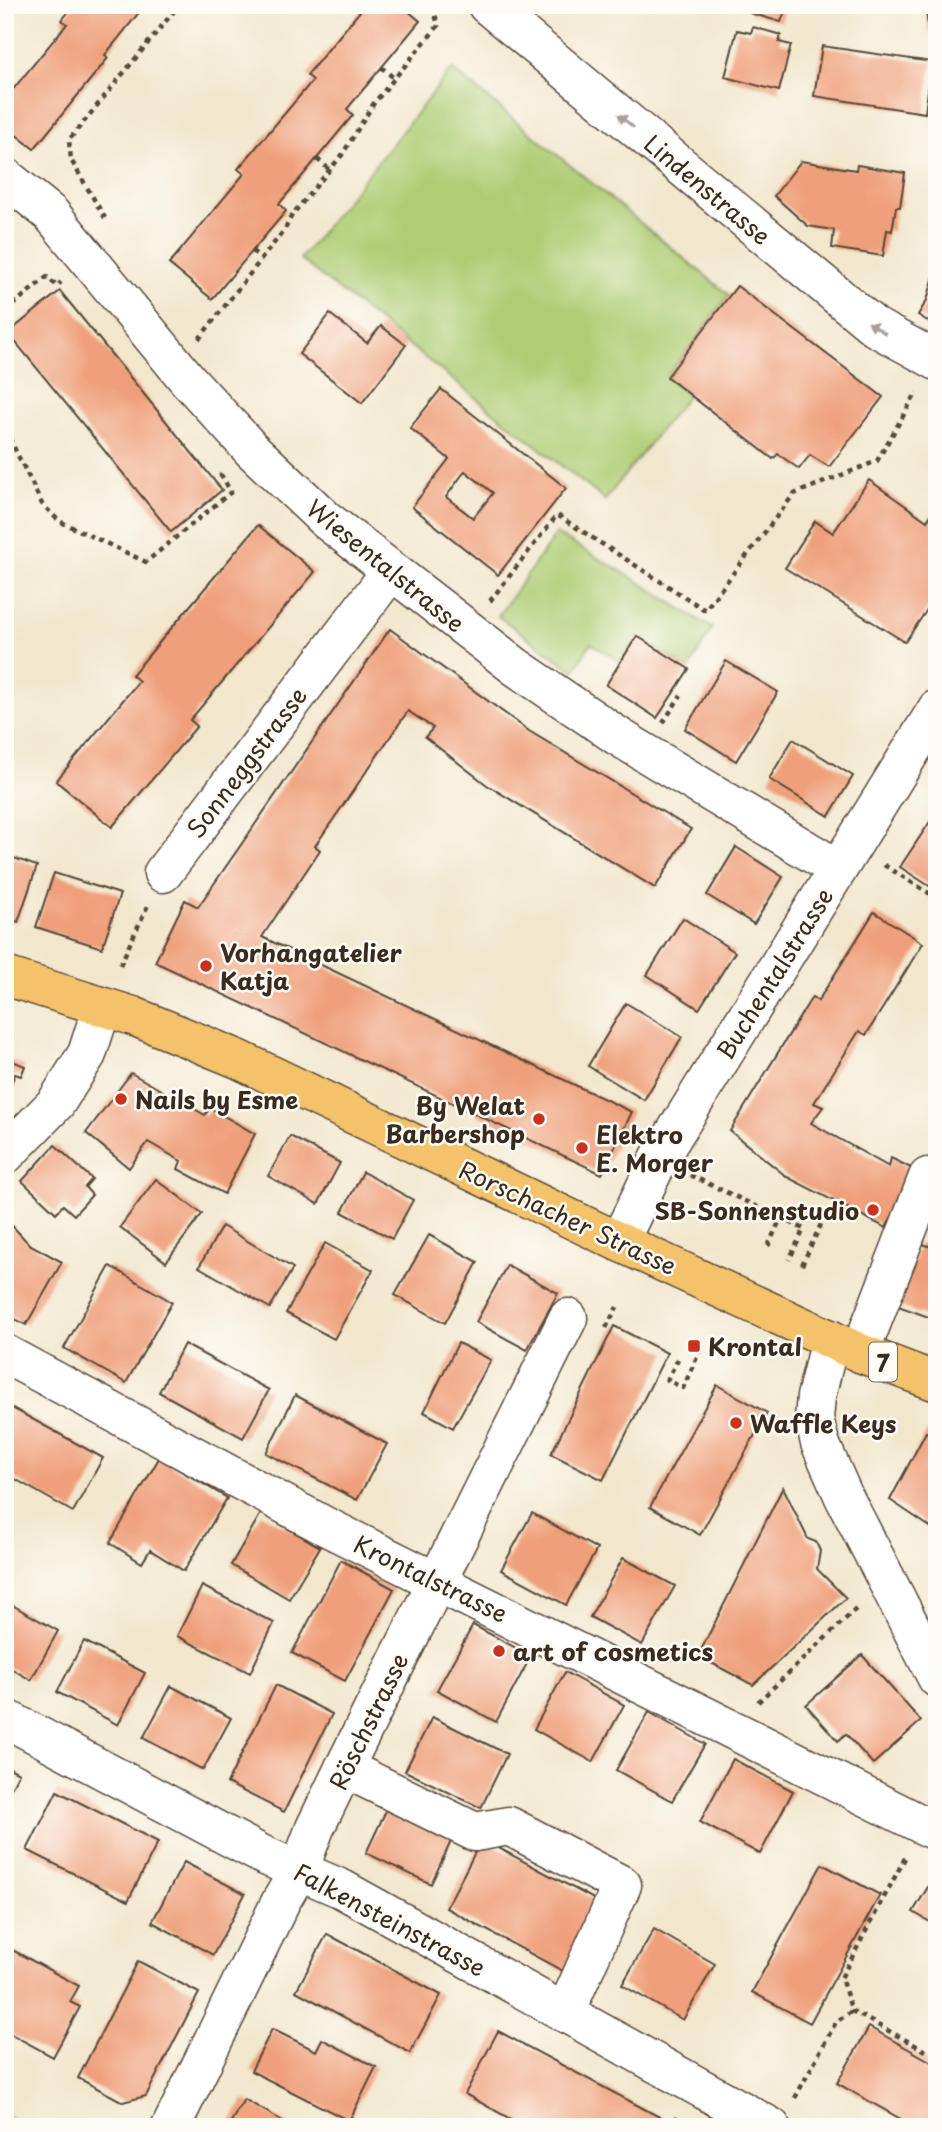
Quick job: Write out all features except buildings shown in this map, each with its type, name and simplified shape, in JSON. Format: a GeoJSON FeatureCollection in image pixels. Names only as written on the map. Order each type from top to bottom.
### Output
{"type":"FeatureCollection","features":[{"type":"Feature","properties":{"kind":"main road","name":"Rorschacher Strasse"},"geometry":{"type":"LineString","coordinates":[[5,976],[133,1016],[237,1059],[619,1242],[845,1346],[937,1382]]}},
{"type":"Feature","properties":{"kind":"street","name":"Lindenstrasse"},"geometry":{"type":"LineString","coordinates":[[487,5],[875,327],[928,375]]}},
{"type":"Feature","properties":{"kind":"street","name":"Wiesentalstrasse"},"geometry":{"type":"LineString","coordinates":[[5,177],[51,214],[188,380],[251,449],[325,519],[516,667],[619,737],[838,869]]}},
{"type":"Feature","properties":{"kind":"street","name":"Sonneggstrasse"},"geometry":{"type":"LineString","coordinates":[[163,873],[391,571]]}},
{"type":"Feature","properties":{"kind":"street","name":"Buchentalstrasse"},"geometry":{"type":"LineString","coordinates":[[619,1242],[660,1157],[937,709]]}},
{"type":"Feature","properties":{"kind":"street"},"geometry":{"type":"LineString","coordinates":[[5,1155],[56,1103],[88,1054],[102,1007]]}},
{"type":"Feature","properties":{"kind":"street"},"geometry":{"type":"LineString","coordinates":[[936,1675],[844,1497],[820,1443],[814,1418],[816,1397],[845,1346],[928,1177],[937,1179]]}},
{"type":"Feature","properties":{"kind":"street","name":"Röschstrasse"},"geometry":{"type":"LineString","coordinates":[[171,2127],[281,1901],[299,1870],[315,1828],[344,1768],[568,1318]]}},
{"type":"Feature","properties":{"kind":"street","name":"Krontalstrasse"},"geometry":{"type":"LineString","coordinates":[[5,1354],[323,1525],[929,1829]]}},
{"type":"Feature","properties":{"kind":"street","name":"Falkensteinstrasse"},"geometry":{"type":"LineString","coordinates":[[5,1718],[263,1855],[342,1889],[565,2013],[780,2118]]}},
{"type":"Feature","properties":{"kind":"street"},"geometry":{"type":"LineString","coordinates":[[344,1768],[475,1832],[509,1826],[622,1885],[565,2013]]}},
{"type":"Feature","properties":{"kind":"path"},"geometry":{"type":"LineString","coordinates":[[105,217],[71,160],[69,140],[179,5]]}},
{"type":"Feature","properties":{"kind":"path"},"geometry":{"type":"LineString","coordinates":[[195,343],[285,229],[292,215],[342,155],[374,103],[438,26],[433,5]]}},
{"type":"Feature","properties":{"kind":"path"},"geometry":{"type":"LineString","coordinates":[[381,67],[394,78]]}},
{"type":"Feature","properties":{"kind":"path"},"geometry":{"type":"LineString","coordinates":[[317,159],[329,169]]}},
{"type":"Feature","properties":{"kind":"path"},"geometry":{"type":"LineString","coordinates":[[252,251],[261,258]]}},
{"type":"Feature","properties":{"kind":"path"},"geometry":{"type":"LineString","coordinates":[[5,312],[47,277],[57,286]]}},
{"type":"Feature","properties":{"kind":"path"},"geometry":{"type":"LineString","coordinates":[[500,588],[557,515],[705,610],[794,494],[877,461],[928,375]]}},
{"type":"Feature","properties":{"kind":"path"},"geometry":{"type":"LineString","coordinates":[[5,429],[42,505],[59,521],[146,562],[231,492],[221,475],[229,469]]}},
{"type":"Feature","properties":{"kind":"path"},"geometry":{"type":"LineString","coordinates":[[657,732],[681,695]]}},
{"type":"Feature","properties":{"kind":"path"},"geometry":{"type":"LineString","coordinates":[[882,864],[937,898]]}},
{"type":"Feature","properties":{"kind":"path"},"geometry":{"type":"LineString","coordinates":[[120,965],[163,873]]}},
{"type":"Feature","properties":{"kind":"path"},"geometry":{"type":"LineString","coordinates":[[699,1179],[804,1229],[789,1260]]}},
{"type":"Feature","properties":{"kind":"path"},"geometry":{"type":"LineString","coordinates":[[768,1246],[781,1218]]}},
{"type":"Feature","properties":{"kind":"path"},"geometry":{"type":"LineString","coordinates":[[802,1265],[823,1220]]}},
{"type":"Feature","properties":{"kind":"path"},"geometry":{"type":"LineString","coordinates":[[678,1359],[667,1380],[683,1388],[702,1346]]}},
{"type":"Feature","properties":{"kind":"path"},"geometry":{"type":"LineString","coordinates":[[756,1703],[862,1604]]}},
{"type":"Feature","properties":{"kind":"path"},"geometry":{"type":"LineString","coordinates":[[926,2051],[852,2011],[841,1978],[929,1829]]}},
{"type":"Feature","properties":{"kind":"path"},"geometry":{"type":"LineString","coordinates":[[780,2118],[836,2022],[852,2011]]}},
{"type":"Feature","properties":{"kind":"green space"},"geometry":{"type":"Polygon","coordinates":[[[452,69],[729,295],[667,377],[688,395],[605,500],[300,259],[452,69]]]}},
{"type":"Feature","properties":{"kind":"green space"},"geometry":{"type":"Polygon","coordinates":[[[556,534],[712,628],[689,669],[637,636],[621,662],[591,643],[574,671],[498,616],[556,534]]]}},
{"type":"Feature","properties":{"kind":"place","name":"Vorhangatelier Katja"},"geometry":{"type":"Point","coordinates":[206,966]}},
{"type":"Feature","properties":{"kind":"place","name":"Nails by Esme"},"geometry":{"type":"Point","coordinates":[121,1099]}},
{"type":"Feature","properties":{"kind":"place","name":"By Welat Barbershop"},"geometry":{"type":"Point","coordinates":[539,1119]}},
{"type":"Feature","properties":{"kind":"place","name":"Elektro E. Morger"},"geometry":{"type":"Point","coordinates":[582,1148]}},
{"type":"Feature","properties":{"kind":"place","name":"SB-Sonnenstudio"},"geometry":{"type":"Point","coordinates":[873,1210]}},
{"type":"Feature","properties":{"kind":"place","name":"Krontal"},"geometry":{"type":"Point","coordinates":[694,1346]}},
{"type":"Feature","properties":{"kind":"place","name":"Waffle Keys"},"geometry":{"type":"Point","coordinates":[736,1423]}},
{"type":"Feature","properties":{"kind":"place","name":"art of cosmetics"},"geometry":{"type":"Point","coordinates":[499,1651]}}]}
